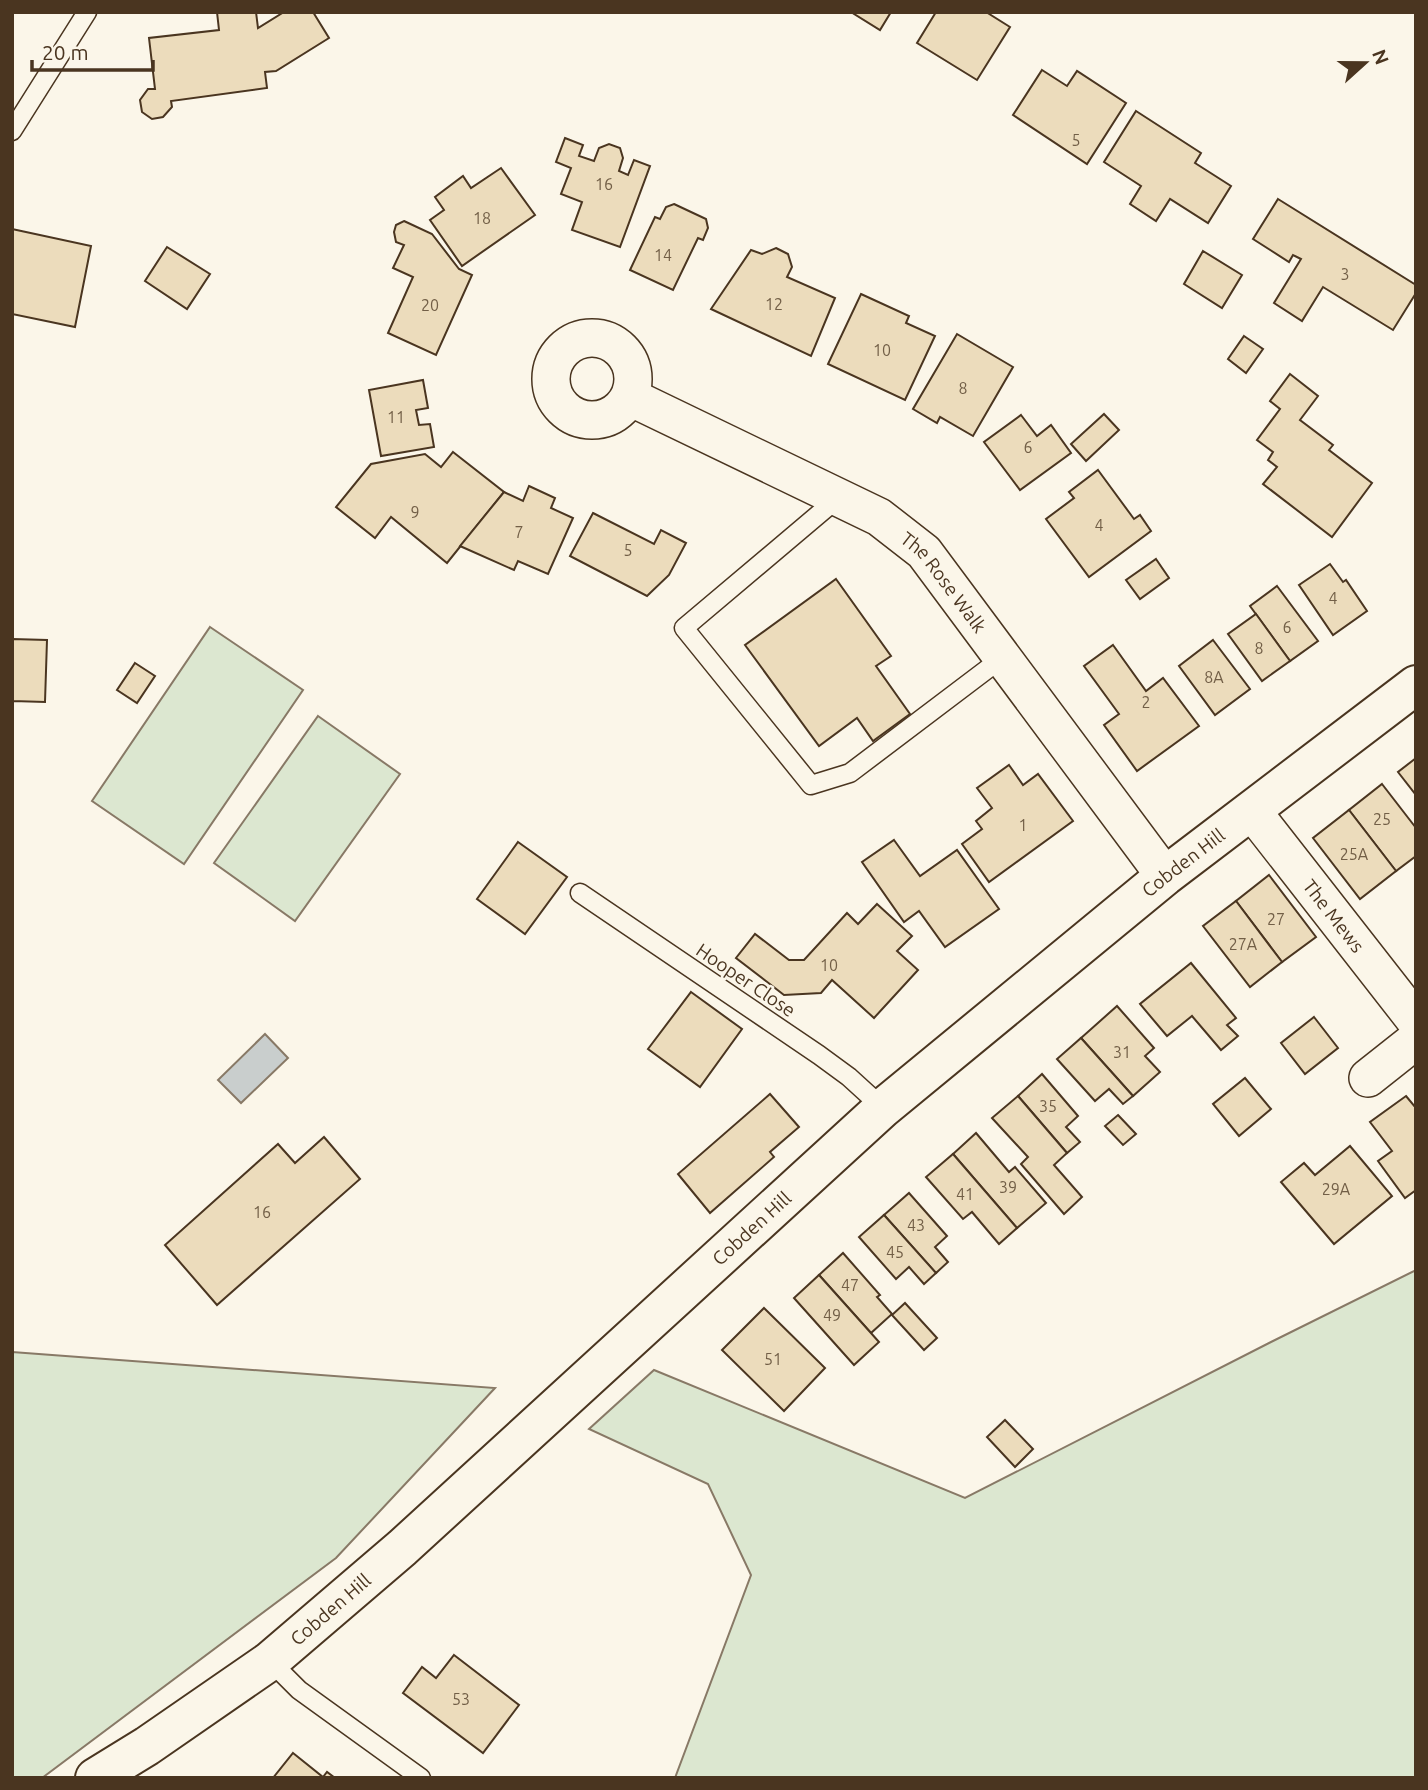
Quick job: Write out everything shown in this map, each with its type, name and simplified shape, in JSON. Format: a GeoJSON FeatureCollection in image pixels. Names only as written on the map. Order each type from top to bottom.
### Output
{"type":"FeatureCollection","features":[{"type":"Feature","properties":{"kind":"main road","name":"Cobden Hill"},"geometry":{"type":"LineString","coordinates":[[94,1778],[147,1746],[270,1661],[412,1538],[883,1108],[1165,876],[1416,685]]}},
{"type":"Feature","properties":{"kind":"street","name":"The Rose Walk"},"geometry":{"type":"LineString","coordinates":[[630,397],[880,517],[924,552],[1165,876]]}},
{"type":"Feature","properties":{"kind":"street","name":"The Mews"},"geometry":{"type":"LineString","coordinates":[[1252,811],[1416,1021]]}},
{"type":"Feature","properties":{"kind":"street"},"geometry":{"type":"LineString","coordinates":[[1368,1078],[1416,1040]]}},
{"type":"Feature","properties":{"kind":"lane"},"geometry":{"type":"LineString","coordinates":[[12,131],[87,12]]}},
{"type":"Feature","properties":{"kind":"lane"},"geometry":{"type":"LineString","coordinates":[[838,498],[684,628],[811,785],[850,773],[1002,658]]}},
{"type":"Feature","properties":{"kind":"lane","name":"Hooper Close"},"geometry":{"type":"LineString","coordinates":[[580,893],[819,1055],[849,1077],[883,1108]]}},
{"type":"Feature","properties":{"kind":"lane"},"geometry":{"type":"LineString","coordinates":[[270,1661],[299,1690],[421,1778]]}},
{"type":"Feature","properties":{"kind":"green space"},"geometry":{"type":"Polygon","coordinates":[[[210,627],[303,690],[184,864],[92,801],[210,627]]]}},
{"type":"Feature","properties":{"kind":"green space"},"geometry":{"type":"Polygon","coordinates":[[[318,716],[400,774],[295,921],[214,863],[318,716]]]}},
{"type":"Feature","properties":{"kind":"green space"},"geometry":{"type":"Polygon","coordinates":[[[1416,1270],[1416,1778],[675,1778],[751,1575],[708,1484],[589,1429],[654,1370],[965,1498],[1416,1270]]]}},
{"type":"Feature","properties":{"kind":"green space"},"geometry":{"type":"Polygon","coordinates":[[[12,1352],[495,1388],[336,1558],[42,1778],[12,1778],[12,1352]]]}},
{"type":"Feature","properties":{"kind":"shaded area"},"geometry":{"type":"Polygon","coordinates":[[[265,1034],[288,1058],[241,1103],[218,1080],[265,1034]]]}},
{"type":"Feature","properties":{"kind":"building"},"geometry":{"type":"Polygon","coordinates":[[[217,12],[256,12],[258,28],[284,12],[313,12],[329,38],[276,71],[265,72],[267,88],[171,101],[172,107],[163,117],[152,119],[142,112],[140,100],[148,89],[155,89],[149,38],[219,30],[217,12]]]}},
{"type":"Feature","properties":{"kind":"building"},"geometry":{"type":"Polygon","coordinates":[[[851,12],[891,12],[880,30],[851,12]]]}},
{"type":"Feature","properties":{"kind":"building"},"geometry":{"type":"Polygon","coordinates":[[[936,12],[986,12],[1010,27],[977,80],[917,43],[936,12]]]}},
{"type":"Feature","properties":{"kind":"building"},"geometry":{"type":"Polygon","coordinates":[[[1042,70],[1067,86],[1077,71],[1126,103],[1087,164],[1013,115],[1042,70]]]}},
{"type":"Feature","properties":{"kind":"building"},"geometry":{"type":"Polygon","coordinates":[[[1136,111],[1201,153],[1195,163],[1231,186],[1208,223],[1170,199],[1156,221],[1130,204],[1141,186],[1104,162],[1136,111]]]}},
{"type":"Feature","properties":{"kind":"building"},"geometry":{"type":"Polygon","coordinates":[[[565,138],[583,145],[579,156],[594,161],[599,148],[609,144],[620,148],[623,158],[619,171],[628,175],[634,160],[650,166],[620,247],[572,230],[582,202],[561,194],[571,168],[556,162],[565,138]]]}},
{"type":"Feature","properties":{"kind":"building"},"geometry":{"type":"Polygon","coordinates":[[[501,168],[535,215],[462,266],[430,220],[444,210],[435,197],[463,176],[471,188],[501,168]]]}},
{"type":"Feature","properties":{"kind":"building"},"geometry":{"type":"Polygon","coordinates":[[[1278,199],[1416,285],[1416,293],[1393,330],[1323,287],[1302,321],[1274,303],[1301,259],[1293,255],[1289,262],[1253,239],[1278,199]]]}},
{"type":"Feature","properties":{"kind":"building"},"geometry":{"type":"Polygon","coordinates":[[[674,204],[706,219],[708,228],[703,240],[698,238],[673,290],[630,270],[655,217],[660,219],[666,207],[674,204]]]}},
{"type":"Feature","properties":{"kind":"building"},"geometry":{"type":"Polygon","coordinates":[[[404,221],[432,234],[459,269],[472,275],[436,355],[388,333],[413,277],[393,268],[404,245],[396,242],[394,232],[396,225],[404,221]]]}},
{"type":"Feature","properties":{"kind":"building"},"geometry":{"type":"Polygon","coordinates":[[[12,229],[91,246],[75,327],[12,314],[12,229]]]}},
{"type":"Feature","properties":{"kind":"building"},"geometry":{"type":"Polygon","coordinates":[[[167,247],[210,274],[187,309],[145,281],[167,247]]]}},
{"type":"Feature","properties":{"kind":"building"},"geometry":{"type":"Polygon","coordinates":[[[776,248],[788,254],[792,267],[787,277],[835,298],[811,356],[711,309],[751,250],[762,254],[776,248]]]}},
{"type":"Feature","properties":{"kind":"building"},"geometry":{"type":"Polygon","coordinates":[[[1203,251],[1242,275],[1222,308],[1184,284],[1203,251]]]}},
{"type":"Feature","properties":{"kind":"building"},"geometry":{"type":"Polygon","coordinates":[[[861,294],[909,316],[906,323],[935,336],[905,400],[828,364],[861,294]]]}},
{"type":"Feature","properties":{"kind":"building"},"geometry":{"type":"Polygon","coordinates":[[[957,334],[1013,367],[973,436],[940,417],[937,423],[913,409],[957,334]]]}},
{"type":"Feature","properties":{"kind":"building"},"geometry":{"type":"Polygon","coordinates":[[[1244,336],[1263,349],[1246,373],[1228,359],[1244,336]]]}},
{"type":"Feature","properties":{"kind":"building"},"geometry":{"type":"Polygon","coordinates":[[[1290,374],[1318,396],[1300,420],[1333,445],[1329,450],[1372,483],[1332,537],[1263,484],[1277,467],[1268,460],[1273,452],[1257,440],[1280,409],[1270,401],[1290,374]]]}},
{"type":"Feature","properties":{"kind":"building"},"geometry":{"type":"Polygon","coordinates":[[[423,380],[428,408],[416,410],[419,425],[430,424],[434,447],[381,456],[369,390],[423,380]]]}},
{"type":"Feature","properties":{"kind":"building"},"geometry":{"type":"Polygon","coordinates":[[[1104,414],[1119,430],[1086,461],[1071,444],[1104,414]]]}},
{"type":"Feature","properties":{"kind":"building"},"geometry":{"type":"Polygon","coordinates":[[[1021,415],[1037,436],[1051,425],[1071,453],[1020,490],[984,442],[1021,415]]]}},
{"type":"Feature","properties":{"kind":"building"},"geometry":{"type":"Polygon","coordinates":[[[453,452],[504,492],[447,563],[391,517],[375,538],[336,507],[371,464],[425,454],[441,467],[453,452]]]}},
{"type":"Feature","properties":{"kind":"building"},"geometry":{"type":"Polygon","coordinates":[[[1098,470],[1134,519],[1140,515],[1151,531],[1089,577],[1046,519],[1074,498],[1069,492],[1098,470]]]}},
{"type":"Feature","properties":{"kind":"building"},"geometry":{"type":"Polygon","coordinates":[[[529,486],[555,498],[551,508],[573,518],[548,574],[518,561],[514,570],[460,546],[504,492],[523,501],[529,486]]]}},
{"type":"Feature","properties":{"kind":"building"},"geometry":{"type":"Polygon","coordinates":[[[593,513],[654,544],[661,530],[686,543],[669,575],[647,596],[570,556],[593,513]]]}},
{"type":"Feature","properties":{"kind":"building"},"geometry":{"type":"Polygon","coordinates":[[[1156,559],[1169,578],[1140,599],[1126,580],[1156,559]]]}},
{"type":"Feature","properties":{"kind":"building"},"geometry":{"type":"Polygon","coordinates":[[[1330,564],[1343,582],[1346,580],[1367,611],[1333,635],[1299,585],[1330,564]]]}},
{"type":"Feature","properties":{"kind":"building"},"geometry":{"type":"Polygon","coordinates":[[[836,579],[891,656],[876,666],[910,714],[873,741],[857,718],[819,746],[745,645],[836,579]]]}},
{"type":"Feature","properties":{"kind":"building"},"geometry":{"type":"Polygon","coordinates":[[[1277,586],[1318,641],[1290,661],[1250,606],[1277,586]]]}},
{"type":"Feature","properties":{"kind":"building"},"geometry":{"type":"Polygon","coordinates":[[[1256,614],[1290,661],[1262,681],[1228,634],[1256,614]]]}},
{"type":"Feature","properties":{"kind":"building"},"geometry":{"type":"Polygon","coordinates":[[[12,639],[47,640],[45,702],[13,701],[13,724],[12,639]]]}},
{"type":"Feature","properties":{"kind":"building"},"geometry":{"type":"Polygon","coordinates":[[[1213,640],[1250,689],[1215,715],[1179,666],[1213,640]]]}},
{"type":"Feature","properties":{"kind":"building"},"geometry":{"type":"Polygon","coordinates":[[[1113,645],[1146,691],[1163,678],[1199,726],[1137,771],[1104,725],[1119,714],[1084,666],[1113,645]]]}},
{"type":"Feature","properties":{"kind":"building"},"geometry":{"type":"Polygon","coordinates":[[[135,663],[155,676],[137,703],[117,690],[135,663]]]}},
{"type":"Feature","properties":{"kind":"building"},"geometry":{"type":"Polygon","coordinates":[[[1416,758],[1416,795],[1398,772],[1416,758]]]}},
{"type":"Feature","properties":{"kind":"building"},"geometry":{"type":"Polygon","coordinates":[[[1009,765],[1023,785],[1038,774],[1073,821],[989,882],[962,844],[982,829],[976,821],[992,808],[977,788],[1009,765]]]}},
{"type":"Feature","properties":{"kind":"building"},"geometry":{"type":"Polygon","coordinates":[[[1382,784],[1416,828],[1416,856],[1396,871],[1349,810],[1382,784]]]}},
{"type":"Feature","properties":{"kind":"building"},"geometry":{"type":"Polygon","coordinates":[[[1349,810],[1396,871],[1360,899],[1313,838],[1349,810]]]}},
{"type":"Feature","properties":{"kind":"building"},"geometry":{"type":"Polygon","coordinates":[[[894,840],[920,876],[957,850],[999,909],[945,947],[919,911],[904,922],[862,862],[894,840]]]}},
{"type":"Feature","properties":{"kind":"building"},"geometry":{"type":"Polygon","coordinates":[[[518,842],[567,877],[525,934],[477,899],[518,842]]]}},
{"type":"Feature","properties":{"kind":"building"},"geometry":{"type":"Polygon","coordinates":[[[1269,875],[1316,937],[1282,962],[1236,901],[1269,875]]]}},
{"type":"Feature","properties":{"kind":"building"},"geometry":{"type":"Polygon","coordinates":[[[1236,901],[1282,962],[1250,987],[1203,926],[1236,901]]]}},
{"type":"Feature","properties":{"kind":"building"},"geometry":{"type":"Polygon","coordinates":[[[877,904],[912,936],[897,951],[918,970],[874,1018],[832,980],[821,993],[784,995],[736,958],[755,934],[789,960],[804,960],[847,913],[858,924],[877,904]]]}},
{"type":"Feature","properties":{"kind":"building"},"geometry":{"type":"Polygon","coordinates":[[[1191,963],[1236,1018],[1227,1025],[1238,1036],[1221,1050],[1192,1016],[1167,1036],[1140,1004],[1191,963]]]}},
{"type":"Feature","properties":{"kind":"building"},"geometry":{"type":"Polygon","coordinates":[[[691,992],[742,1029],[700,1087],[648,1049],[691,992]]]}},
{"type":"Feature","properties":{"kind":"building"},"geometry":{"type":"Polygon","coordinates":[[[1117,1006],[1154,1048],[1145,1056],[1160,1072],[1133,1096],[1081,1038],[1117,1006]]]}},
{"type":"Feature","properties":{"kind":"building"},"geometry":{"type":"Polygon","coordinates":[[[1314,1017],[1338,1048],[1305,1074],[1281,1043],[1314,1017]]]}},
{"type":"Feature","properties":{"kind":"building"},"geometry":{"type":"Polygon","coordinates":[[[1081,1038],[1133,1096],[1123,1104],[1109,1089],[1095,1101],[1057,1059],[1081,1038]]]}},
{"type":"Feature","properties":{"kind":"building"},"geometry":{"type":"Polygon","coordinates":[[[1042,1074],[1078,1116],[1066,1127],[1080,1142],[1067,1153],[1018,1096],[1042,1074]]]}},
{"type":"Feature","properties":{"kind":"building"},"geometry":{"type":"Polygon","coordinates":[[[1245,1078],[1271,1109],[1239,1136],[1213,1104],[1245,1078]]]}},
{"type":"Feature","properties":{"kind":"building"},"geometry":{"type":"Polygon","coordinates":[[[770,1094],[799,1127],[770,1152],[774,1157],[710,1213],[678,1174],[770,1094]]]}},
{"type":"Feature","properties":{"kind":"building"},"geometry":{"type":"Polygon","coordinates":[[[1018,1096],[1067,1153],[1054,1165],[1082,1197],[1064,1214],[1021,1164],[1028,1157],[992,1118],[1018,1096]]]}},
{"type":"Feature","properties":{"kind":"building"},"geometry":{"type":"Polygon","coordinates":[[[1406,1096],[1416,1108],[1416,1190],[1405,1198],[1378,1161],[1392,1151],[1370,1122],[1406,1096]]]}},
{"type":"Feature","properties":{"kind":"building"},"geometry":{"type":"Polygon","coordinates":[[[1118,1115],[1136,1134],[1123,1145],[1105,1126],[1118,1115]]]}},
{"type":"Feature","properties":{"kind":"building"},"geometry":{"type":"Polygon","coordinates":[[[976,1133],[1009,1172],[1015,1167],[1046,1203],[1017,1228],[953,1154],[976,1133]]]}},
{"type":"Feature","properties":{"kind":"building"},"geometry":{"type":"Polygon","coordinates":[[[324,1137],[360,1179],[217,1305],[165,1245],[278,1144],[295,1163],[324,1137]]]}},
{"type":"Feature","properties":{"kind":"building"},"geometry":{"type":"Polygon","coordinates":[[[1350,1146],[1392,1196],[1334,1244],[1281,1182],[1304,1163],[1315,1175],[1350,1146]]]}},
{"type":"Feature","properties":{"kind":"building"},"geometry":{"type":"Polygon","coordinates":[[[953,1154],[1017,1228],[999,1244],[972,1212],[963,1219],[926,1177],[953,1154]]]}},
{"type":"Feature","properties":{"kind":"building"},"geometry":{"type":"Polygon","coordinates":[[[909,1193],[947,1236],[935,1247],[948,1262],[936,1273],[884,1215],[909,1193]]]}},
{"type":"Feature","properties":{"kind":"building"},"geometry":{"type":"Polygon","coordinates":[[[884,1215],[936,1273],[924,1284],[909,1267],[896,1279],[859,1237],[884,1215]]]}},
{"type":"Feature","properties":{"kind":"building"},"geometry":{"type":"Polygon","coordinates":[[[843,1253],[880,1295],[877,1297],[892,1314],[871,1333],[819,1275],[843,1253]]]}},
{"type":"Feature","properties":{"kind":"building"},"geometry":{"type":"Polygon","coordinates":[[[819,1275],[879,1342],[854,1365],[794,1298],[819,1275]]]}},
{"type":"Feature","properties":{"kind":"building"},"geometry":{"type":"Polygon","coordinates":[[[905,1303],[937,1338],[924,1350],[892,1315],[905,1303]]]}},
{"type":"Feature","properties":{"kind":"building"},"geometry":{"type":"Polygon","coordinates":[[[764,1308],[825,1368],[784,1411],[722,1350],[764,1308]]]}},
{"type":"Feature","properties":{"kind":"building"},"geometry":{"type":"Polygon","coordinates":[[[1005,1420],[1033,1449],[1015,1467],[987,1437],[1005,1420]]]}},
{"type":"Feature","properties":{"kind":"building"},"geometry":{"type":"Polygon","coordinates":[[[454,1655],[519,1705],[483,1753],[403,1693],[422,1667],[436,1678],[454,1655]]]}},
{"type":"Feature","properties":{"kind":"building"},"geometry":{"type":"Polygon","coordinates":[[[293,1753],[323,1777],[327,1772],[335,1778],[273,1778],[293,1753]]]}}]}
